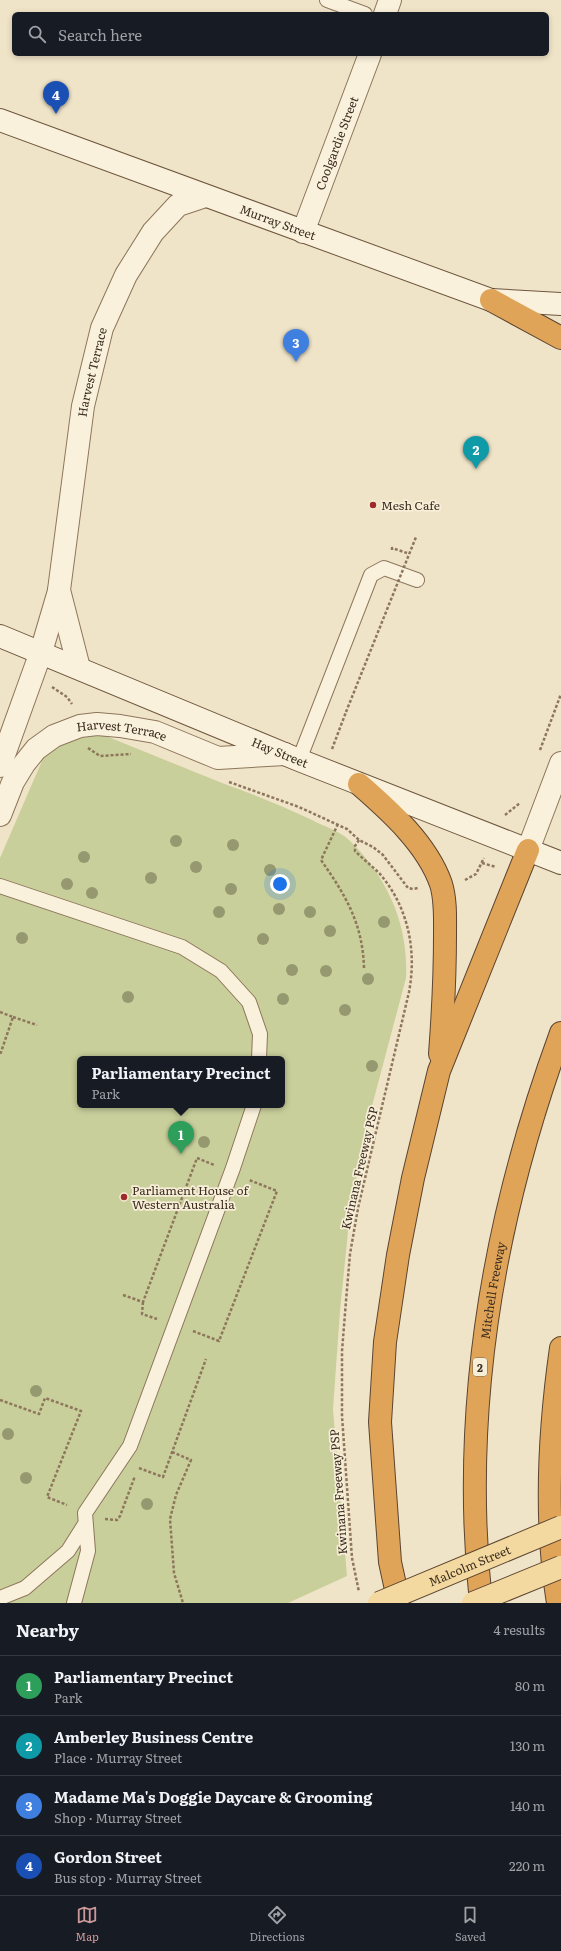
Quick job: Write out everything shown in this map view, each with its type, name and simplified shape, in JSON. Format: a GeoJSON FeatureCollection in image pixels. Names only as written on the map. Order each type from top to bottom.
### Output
{"type":"FeatureCollection","features":[{"type":"Feature","properties":{"kind":"highway"},"geometry":{"type":"LineString","coordinates":[[491,300],[561,338]]}},
{"type":"Feature","properties":{"kind":"highway"},"geometry":{"type":"LineString","coordinates":[[359,784],[392,812],[406,829],[420,847],[440,884],[445,919],[445,969],[439,1071]]}},
{"type":"Feature","properties":{"kind":"highway"},"geometry":{"type":"LineString","coordinates":[[399,1603],[390,1562],[380,1422],[385,1342],[398,1255],[413,1178],[439,1071],[528,850]]}},
{"type":"Feature","properties":{"kind":"highway","name":"Mitchell Freeway"},"geometry":{"type":"LineString","coordinates":[[481,1603],[476,1519],[476,1471],[477,1400],[484,1339],[492,1282],[507,1213],[544,1080],[561,1033]]}},
{"type":"Feature","properties":{"kind":"highway"},"geometry":{"type":"LineString","coordinates":[[558,1603],[553,1573],[549,1508],[550,1449],[561,1348]]}},
{"type":"Feature","properties":{"kind":"main road","name":"Malcolm Street"},"geometry":{"type":"LineString","coordinates":[[369,1600],[561,1527]]}},
{"type":"Feature","properties":{"kind":"main road"},"geometry":{"type":"LineString","coordinates":[[473,1603],[561,1567]]}},
{"type":"Feature","properties":{"kind":"street"},"geometry":{"type":"LineString","coordinates":[[386,12],[390,0]]}},
{"type":"Feature","properties":{"kind":"street","name":"Coolgardie Street"},"geometry":{"type":"LineString","coordinates":[[303,232],[369,56]]}},
{"type":"Feature","properties":{"kind":"street","name":"Murray Street"},"geometry":{"type":"LineString","coordinates":[[0,120],[491,300],[561,304]]}},
{"type":"Feature","properties":{"kind":"street","name":"Harvest Terrace"},"geometry":{"type":"LineString","coordinates":[[0,766],[41,652],[59,590],[84,406],[102,328],[126,275],[153,232],[178,205],[206,196]]}},
{"type":"Feature","properties":{"kind":"street","name":"Harvest Terrace"},"geometry":{"type":"LineString","coordinates":[[59,590],[79,668]]}},
{"type":"Feature","properties":{"kind":"street","name":"Hay Street"},"geometry":{"type":"LineString","coordinates":[[0,636],[323,770],[561,863]]}},
{"type":"Feature","properties":{"kind":"street","name":"Harvest Terrace"},"geometry":{"type":"LineString","coordinates":[[0,815],[13,782],[24,764],[36,749],[54,736],[80,726],[97,724],[155,732],[218,758],[292,757]]}},
{"type":"Feature","properties":{"kind":"street"},"geometry":{"type":"LineString","coordinates":[[528,850],[538,820],[561,763]]}},
{"type":"Feature","properties":{"kind":"lane"},"geometry":{"type":"LineString","coordinates":[[327,0],[360,12]]}},
{"type":"Feature","properties":{"kind":"lane"},"geometry":{"type":"LineString","coordinates":[[292,757],[372,575],[384,568],[417,580]]}},
{"type":"Feature","properties":{"kind":"lane"},"geometry":{"type":"LineString","coordinates":[[0,886],[182,947],[221,971],[249,1002],[260,1034],[259,1056]]}},
{"type":"Feature","properties":{"kind":"lane"},"geometry":{"type":"LineString","coordinates":[[74,1603],[88,1551],[85,1513],[130,1446],[232,1170],[253,1108]]}},
{"type":"Feature","properties":{"kind":"lane"},"geometry":{"type":"LineString","coordinates":[[0,1598],[25,1588],[68,1551],[85,1524]]}},
{"type":"Feature","properties":{"kind":"path"},"geometry":{"type":"LineString","coordinates":[[323,770],[416,536]]}},
{"type":"Feature","properties":{"kind":"path"},"geometry":{"type":"LineString","coordinates":[[47,686],[62,692],[73,705]]}},
{"type":"Feature","properties":{"kind":"path"},"geometry":{"type":"LineString","coordinates":[[338,824],[321,860],[343,891],[357,922],[364,950],[364,969]]}},
{"type":"Feature","properties":{"kind":"path","name":"Kwinana Freeway PSP"},"geometry":{"type":"LineString","coordinates":[[369,1600],[352,1558],[342,1416],[342,1352],[350,1254],[358,1208],[409,992],[412,960],[408,930],[401,908],[380,874],[355,851],[355,846],[359,840],[373,847],[383,855],[408,888],[413,889],[420,887]]}},
{"type":"Feature","properties":{"kind":"path"},"geometry":{"type":"LineString","coordinates":[[463,880],[476,874],[486,852]]}},
{"type":"Feature","properties":{"kind":"path"},"geometry":{"type":"LineString","coordinates":[[482,863],[498,868]]}},
{"type":"Feature","properties":{"kind":"path"},"geometry":{"type":"LineString","coordinates":[[0,1012],[37,1025]]}},
{"type":"Feature","properties":{"kind":"path"},"geometry":{"type":"LineString","coordinates":[[0,1055],[14,1017]]}},
{"type":"Feature","properties":{"kind":"path"},"geometry":{"type":"LineString","coordinates":[[123,1295],[143,1302],[197,1158],[232,1170],[277,1191],[219,1341],[190,1330]]}},
{"type":"Feature","properties":{"kind":"path"},"geometry":{"type":"LineString","coordinates":[[138,1467],[163,1478],[206,1359]]}},
{"type":"Feature","properties":{"kind":"path"},"geometry":{"type":"LineString","coordinates":[[0,1400],[39,1414],[45,1398],[81,1411],[47,1497],[70,1507]]}},
{"type":"Feature","properties":{"kind":"path"},"geometry":{"type":"LineString","coordinates":[[172,1452],[191,1460],[176,1495],[170,1519],[174,1573],[183,1603]]}},
{"type":"Feature","properties":{"kind":"path"},"geometry":{"type":"LineString","coordinates":[[120,1516],[141,1460]]}},
{"type":"Feature","properties":{"kind":"green space"},"geometry":{"type":"Polygon","coordinates":[[[96,732],[268,800],[336,831],[349,840],[374,869],[385,886],[393,903],[404,939],[406,978],[372,1106],[351,1202],[340,1311],[333,1409],[347,1576],[288,1603],[0,1603],[0,858],[48,747],[96,732]]]}},
{"type":"Feature","properties":{"kind":"place","name":"Gordon Street"},"geometry":{"type":"Point","coordinates":[56,114]}},
{"type":"Feature","properties":{"kind":"place","name":"Madame Ma's Doggie Daycare & Grooming"},"geometry":{"type":"Point","coordinates":[296,362]}},
{"type":"Feature","properties":{"kind":"place","name":"Amberley Business Centre"},"geometry":{"type":"Point","coordinates":[476,469]}},
{"type":"Feature","properties":{"kind":"place","name":"Mesh Cafe"},"geometry":{"type":"Point","coordinates":[373,505]}},
{"type":"Feature","properties":{"kind":"place","name":"Parliamentary Precinct"},"geometry":{"type":"Point","coordinates":[181,1154]}},
{"type":"Feature","properties":{"kind":"place","name":"Parliament House of Western Australia"},"geometry":{"type":"Point","coordinates":[124,1197]}}]}
